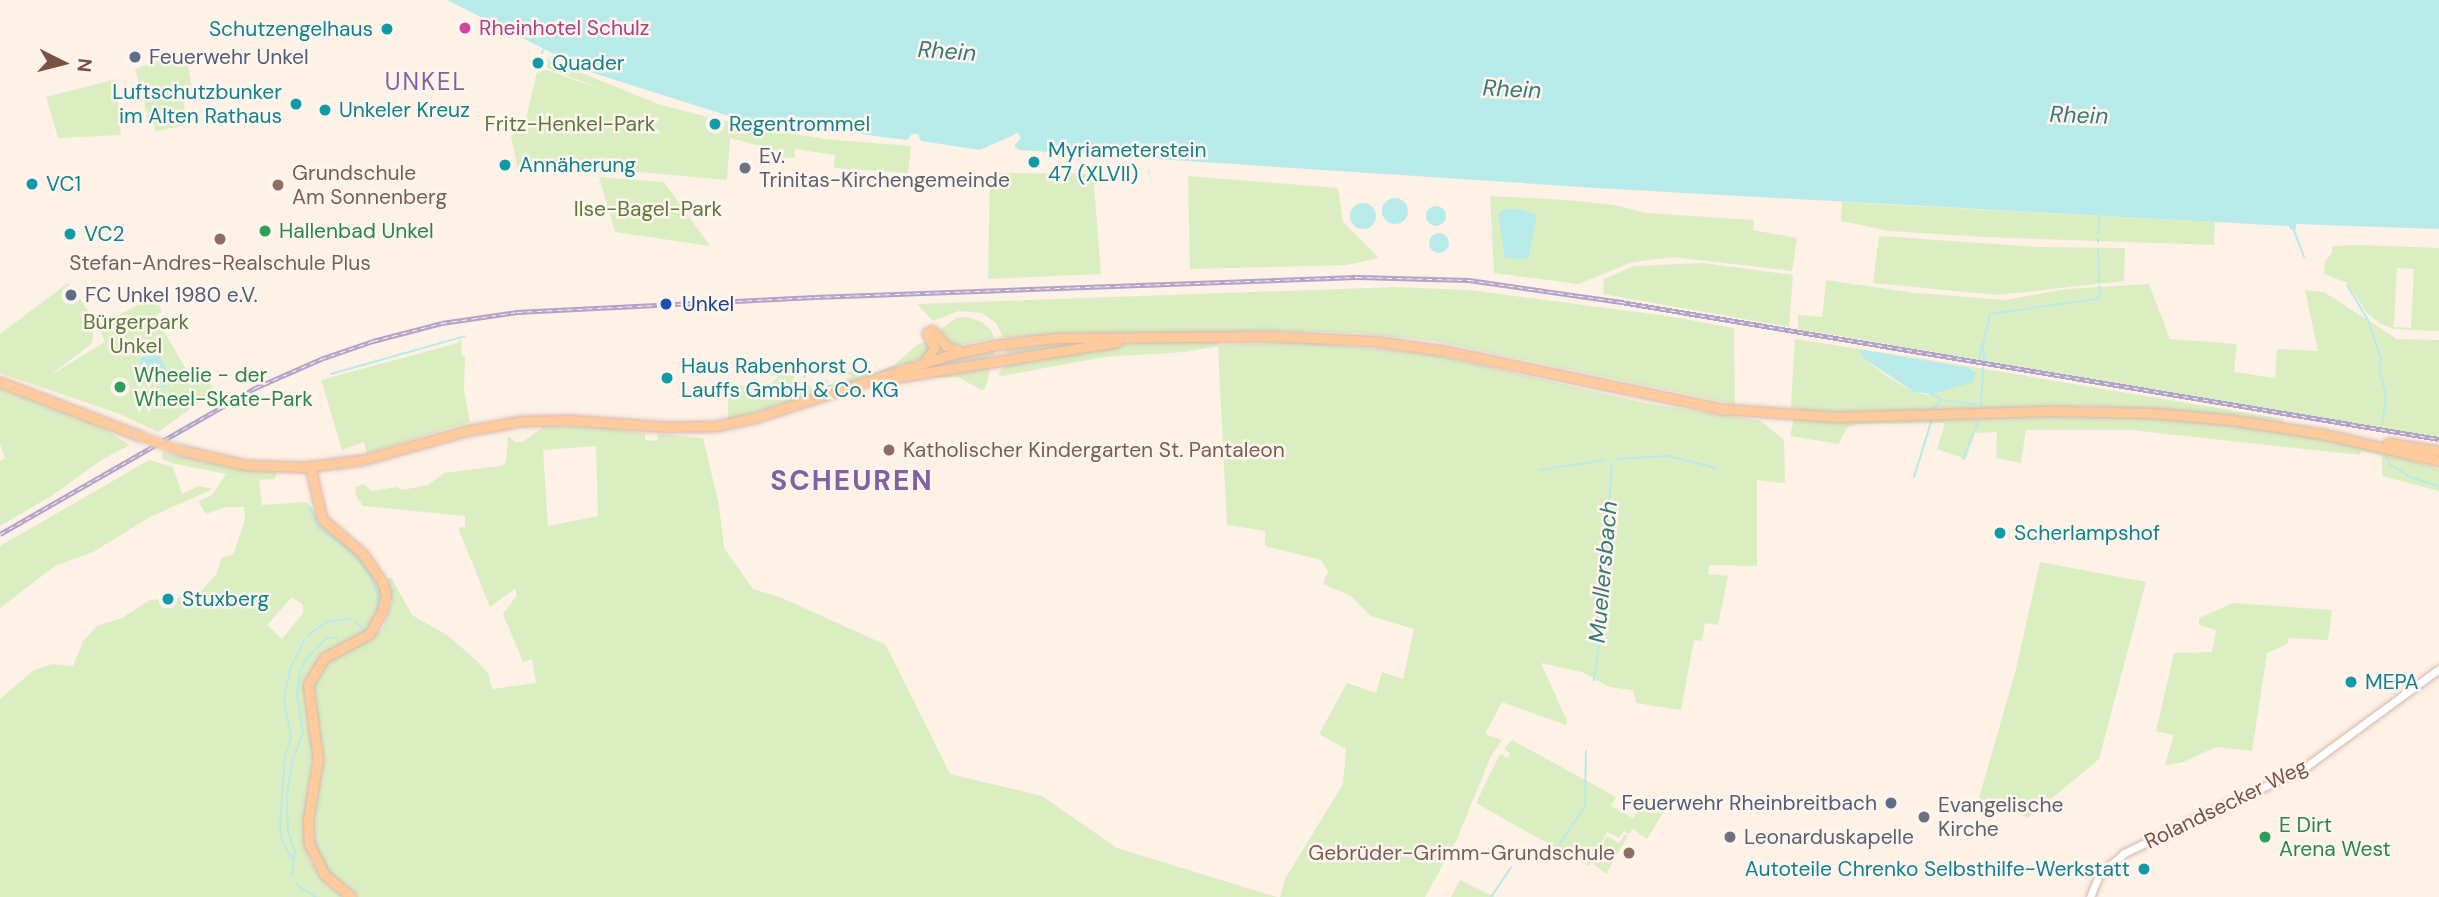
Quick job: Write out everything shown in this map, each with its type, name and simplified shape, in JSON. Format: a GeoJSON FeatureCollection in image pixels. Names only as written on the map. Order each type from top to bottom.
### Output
{"type":"FeatureCollection","features":[{"type":"Feature","properties":{"kind":"main road"},"geometry":{"type":"LineString","coordinates":[[924,362],[934,348],[930,332],[946,346],[961,351]]}},
{"type":"Feature","properties":{"kind":"main road"},"geometry":{"type":"LineString","coordinates":[[0,382],[180,450],[246,464],[310,466],[371,458],[465,431],[522,421],[577,420],[668,427],[716,426],[754,418],[961,351],[1034,340],[1268,336],[1373,341],[1445,351],[1694,404],[1777,414],[1891,417],[2123,411],[2232,420],[2439,451]]}},
{"type":"Feature","properties":{"kind":"main road"},"geometry":{"type":"LineString","coordinates":[[876,378],[1132,337]]}},
{"type":"Feature","properties":{"kind":"main road"},"geometry":{"type":"LineString","coordinates":[[2352,440],[2439,461]]}},
{"type":"Feature","properties":{"kind":"main road"},"geometry":{"type":"LineString","coordinates":[[310,466],[317,507],[322,519],[363,554],[383,584],[386,595],[383,611],[369,634],[324,658],[309,685],[318,759],[308,820],[309,844],[324,874],[351,897]]}},
{"type":"Feature","properties":{"kind":"street","name":"Rolandsecker Weg"},"geometry":{"type":"LineString","coordinates":[[2090,897],[2099,875],[2124,853],[2304,768],[2439,669]]}},
{"type":"Feature","properties":{"kind":"green space"},"geometry":{"type":"Polygon","coordinates":[[[185,51],[193,93],[182,97],[188,125],[156,131],[150,113],[147,113],[135,69],[185,51]]]}},
{"type":"Feature","properties":{"kind":"green space","name":"Fritz-Henkel-Park"},"geometry":{"type":"Polygon","coordinates":[[[545,58],[661,105],[732,123],[824,139],[911,146],[908,173],[834,168],[835,155],[795,149],[794,158],[777,157],[760,146],[730,138],[727,180],[574,166],[518,169],[511,136],[524,127],[538,67],[604,90],[540,65],[545,58]]]}},
{"type":"Feature","properties":{"kind":"green space"},"geometry":{"type":"Polygon","coordinates":[[[116,79],[121,135],[58,138],[46,97],[116,79]]]}},
{"type":"Feature","properties":{"kind":"green space"},"geometry":{"type":"Polygon","coordinates":[[[990,173],[1093,174],[1101,274],[988,279],[990,173]]]}},
{"type":"Feature","properties":{"kind":"green space"},"geometry":{"type":"Polygon","coordinates":[[[1188,176],[1338,188],[1343,222],[1379,258],[1347,265],[1190,269],[1188,176]]]}},
{"type":"Feature","properties":{"kind":"green space","name":"Ilse-Bagel-Park"},"geometry":{"type":"Polygon","coordinates":[[[599,177],[664,182],[710,246],[615,232],[599,177]]]}},
{"type":"Feature","properties":{"kind":"green space"},"geometry":{"type":"Polygon","coordinates":[[[1490,196],[1566,200],[1614,205],[1646,213],[1754,220],[1753,230],[1797,238],[1792,271],[1674,257],[1633,262],[1578,284],[1494,273],[1490,196]]]}},
{"type":"Feature","properties":{"kind":"green space"},"geometry":{"type":"Polygon","coordinates":[[[1842,202],[2215,222],[2214,245],[1890,231],[1841,221],[1842,202]]]}},
{"type":"Feature","properties":{"kind":"green space"},"geometry":{"type":"Polygon","coordinates":[[[1879,236],[2037,247],[2125,248],[2124,281],[1998,295],[1873,283],[1879,236]]]}},
{"type":"Feature","properties":{"kind":"green space"},"geometry":{"type":"Polygon","coordinates":[[[2332,246],[2439,248],[2439,331],[2394,329],[2381,324],[2367,313],[2347,283],[2324,274],[2325,261],[2332,253],[2332,246]],[[2397,268],[2394,327],[2411,328],[2414,269],[2397,268]]]}},
{"type":"Feature","properties":{"kind":"green space"},"geometry":{"type":"Polygon","coordinates":[[[1703,263],[1793,275],[1789,327],[1603,294],[1604,279],[1634,266],[1703,263]]]}},
{"type":"Feature","properties":{"kind":"green space"},"geometry":{"type":"Polygon","coordinates":[[[1826,280],[1915,293],[2006,300],[2066,289],[2149,284],[2170,339],[2237,344],[2234,372],[2275,378],[2277,349],[2318,351],[2305,290],[2324,292],[2397,339],[2439,340],[2439,438],[1798,329],[1798,315],[1822,317],[1826,280]]]}},
{"type":"Feature","properties":{"kind":"green space","name":"Bürgerpark Unkel"},"geometry":{"type":"Polygon","coordinates":[[[68,283],[93,317],[93,339],[90,345],[49,376],[105,342],[98,326],[155,296],[162,312],[155,316],[190,376],[194,381],[204,375],[215,391],[158,432],[117,413],[0,373],[0,334],[68,283]]]}},
{"type":"Feature","properties":{"kind":"green space"},"geometry":{"type":"Polygon","coordinates":[[[1395,287],[1469,290],[1668,316],[1734,328],[1735,404],[1434,341],[1358,333],[1269,331],[1003,337],[996,323],[982,313],[959,311],[933,321],[917,304],[1395,287]]]}},
{"type":"Feature","properties":{"kind":"green space"},"geometry":{"type":"Polygon","coordinates":[[[967,317],[982,322],[991,330],[994,338],[955,346],[948,344],[940,330],[956,318],[967,317]]]}},
{"type":"Feature","properties":{"kind":"green space"},"geometry":{"type":"Polygon","coordinates":[[[461,339],[462,356],[465,356],[464,390],[470,422],[367,453],[364,442],[342,450],[321,380],[458,343],[461,339]]]}},
{"type":"Feature","properties":{"kind":"green space"},"geometry":{"type":"Polygon","coordinates":[[[1795,339],[1937,361],[2284,419],[2283,425],[2199,413],[2086,406],[1889,413],[1802,411],[1791,406],[1795,339]],[[1860,351],[1863,358],[1888,377],[1914,392],[1928,395],[1976,370],[1860,351]]]}},
{"type":"Feature","properties":{"kind":"green space"},"geometry":{"type":"Polygon","coordinates":[[[927,341],[931,347],[925,356],[882,373],[810,396],[802,374],[808,367],[874,374],[894,365],[917,345],[927,341]],[[809,370],[805,379],[813,391],[851,375],[809,370]]]}},
{"type":"Feature","properties":{"kind":"green space"},"geometry":{"type":"Polygon","coordinates":[[[1102,341],[1011,354],[1006,352],[1005,346],[1102,341]]]}},
{"type":"Feature","properties":{"kind":"green space"},"geometry":{"type":"Polygon","coordinates":[[[1217,341],[1218,345],[1302,342],[1431,354],[1645,403],[1761,421],[1784,440],[1785,483],[1757,480],[1757,566],[1709,565],[1708,574],[1728,576],[1718,625],[1705,623],[1702,641],[1694,640],[1681,710],[1636,703],[1633,690],[1609,687],[1582,672],[1541,663],[1567,721],[1566,725],[1502,702],[1485,734],[1502,740],[1491,756],[1457,839],[1425,897],[1280,897],[1285,879],[1343,784],[1346,749],[1319,734],[1347,683],[1376,693],[1382,672],[1403,679],[1414,629],[1371,616],[1351,596],[1323,584],[1328,571],[1321,560],[1265,546],[1265,531],[1227,525],[1218,346],[1184,352],[1105,357],[1001,376],[998,374],[1006,363],[1104,345],[1217,341]]]}},
{"type":"Feature","properties":{"kind":"green space"},"geometry":{"type":"Polygon","coordinates":[[[995,348],[995,354],[986,359],[910,371],[995,348]]]}},
{"type":"Feature","properties":{"kind":"green space"},"geometry":{"type":"Polygon","coordinates":[[[986,365],[990,371],[985,389],[981,390],[958,377],[924,377],[884,385],[883,382],[986,365]]]}},
{"type":"Feature","properties":{"kind":"green space"},"geometry":{"type":"Polygon","coordinates":[[[788,367],[800,387],[802,398],[728,420],[728,385],[768,387],[788,367]]]}},
{"type":"Feature","properties":{"kind":"green space"},"geometry":{"type":"Polygon","coordinates":[[[0,388],[100,426],[130,445],[103,459],[53,495],[0,526],[0,461],[5,458],[0,444],[0,388]]]}},
{"type":"Feature","properties":{"kind":"green space"},"geometry":{"type":"Polygon","coordinates":[[[2050,415],[2151,417],[2251,427],[2337,442],[2389,453],[2439,469],[2439,491],[2382,476],[2382,455],[2361,451],[2360,455],[2131,430],[2026,430],[2021,463],[1996,458],[1997,432],[1975,433],[1966,459],[1937,449],[1945,423],[1856,424],[1847,428],[1838,444],[1790,436],[1794,419],[1876,420],[2050,415]]]}},
{"type":"Feature","properties":{"kind":"green space"},"geometry":{"type":"Polygon","coordinates":[[[544,426],[611,428],[645,434],[645,440],[657,441],[658,434],[703,438],[719,505],[724,548],[753,589],[782,598],[886,645],[950,774],[1042,796],[1117,848],[1277,897],[356,897],[327,872],[314,853],[312,833],[322,755],[310,684],[328,659],[369,640],[383,628],[392,600],[385,581],[391,577],[412,615],[447,635],[476,660],[488,673],[492,689],[536,683],[532,659],[523,662],[503,614],[517,595],[515,589],[490,607],[458,528],[465,527],[465,516],[363,506],[355,494],[356,487],[364,484],[372,491],[397,487],[402,490],[428,485],[444,473],[500,466],[506,463],[508,436],[516,442],[523,442],[544,426]],[[596,446],[543,450],[548,526],[598,516],[596,446]]]}},
{"type":"Feature","properties":{"kind":"green space"},"geometry":{"type":"Polygon","coordinates":[[[163,451],[220,465],[277,471],[275,479],[259,480],[262,505],[307,502],[328,531],[360,555],[379,584],[383,594],[382,606],[368,632],[322,657],[307,678],[314,740],[306,841],[309,859],[324,880],[343,897],[0,897],[0,699],[34,670],[52,664],[73,666],[83,641],[97,626],[122,618],[150,600],[196,596],[216,575],[222,557],[233,555],[245,519],[244,507],[226,507],[206,514],[198,501],[212,495],[226,474],[162,459],[163,451]],[[292,597],[267,625],[282,639],[303,613],[303,605],[292,597]]]}},
{"type":"Feature","properties":{"kind":"green space"},"geometry":{"type":"Polygon","coordinates":[[[149,460],[173,467],[182,494],[199,486],[213,489],[150,517],[93,552],[55,566],[0,608],[0,546],[149,460]]]}},
{"type":"Feature","properties":{"kind":"green space"},"geometry":{"type":"Polygon","coordinates":[[[2040,562],[2146,582],[2099,759],[2028,818],[1979,798],[2016,669],[2040,562]]]}},
{"type":"Feature","properties":{"kind":"green space"},"geometry":{"type":"Polygon","coordinates":[[[2233,603],[2332,610],[2328,640],[2289,638],[2287,644],[2267,653],[2252,751],[2216,747],[2181,763],[2165,765],[2174,735],[2156,731],[2174,653],[2212,652],[2216,630],[2199,625],[2199,618],[2233,603]]]}},
{"type":"Feature","properties":{"kind":"green space"},"geometry":{"type":"Polygon","coordinates":[[[1512,740],[1616,797],[1611,806],[1633,818],[1649,795],[1667,806],[1647,839],[1633,829],[1629,834],[1624,831],[1619,838],[1607,832],[1594,856],[1607,836],[1619,843],[1625,834],[1628,836],[1606,874],[1591,862],[1588,866],[1476,803],[1500,754],[1508,758],[1510,753],[1504,749],[1512,740]]]}},
{"type":"Feature","properties":{"kind":"green space"},"geometry":{"type":"Polygon","coordinates":[[[1460,880],[1495,897],[1451,897],[1460,880]]]}},
{"type":"Feature","properties":{"kind":"water","name":"Rhein"},"geometry":{"type":"Polygon","coordinates":[[[447,0],[2439,0],[2439,229],[2296,224],[2296,229],[2291,230],[2289,226],[1613,189],[1019,150],[1014,146],[1021,138],[1018,133],[980,150],[921,141],[918,134],[912,134],[907,140],[735,118],[590,72],[447,0]]]}},
{"type":"Feature","properties":{"kind":"water"},"geometry":{"type":"Polygon","coordinates":[[[1395,198],[1404,202],[1408,211],[1404,220],[1395,224],[1386,220],[1382,211],[1386,202],[1395,198]]]}},
{"type":"Feature","properties":{"kind":"water"},"geometry":{"type":"Polygon","coordinates":[[[1363,203],[1372,207],[1376,216],[1372,225],[1363,229],[1354,225],[1350,216],[1354,207],[1363,203]]]}},
{"type":"Feature","properties":{"kind":"water"},"geometry":{"type":"Polygon","coordinates":[[[1432,206],[1440,206],[1446,216],[1440,226],[1432,226],[1426,220],[1426,212],[1432,206]]]}},
{"type":"Feature","properties":{"kind":"water"},"geometry":{"type":"Polygon","coordinates":[[[1505,209],[1520,209],[1537,215],[1528,259],[1505,258],[1498,214],[1505,209]]]}},
{"type":"Feature","properties":{"kind":"water"},"geometry":{"type":"Polygon","coordinates":[[[1435,233],[1443,233],[1449,243],[1443,253],[1435,253],[1429,247],[1429,239],[1435,233]]]}},
{"type":"Feature","properties":{"kind":"water"},"geometry":{"type":"Polygon","coordinates":[[[1860,351],[1970,368],[1976,372],[1973,382],[1932,394],[1914,392],[1863,358],[1860,351]]]}},
{"type":"Feature","properties":{"kind":"water"},"geometry":{"type":"Polygon","coordinates":[[[158,352],[173,382],[163,388],[151,369],[141,368],[140,358],[158,352]]]}},
{"type":"Feature","properties":{"kind":"waterway"},"geometry":{"type":"LineString","coordinates":[[540,57],[544,48]]}},
{"type":"Feature","properties":{"kind":"waterway"},"geometry":{"type":"LineString","coordinates":[[2098,233],[2100,214]]}},
{"type":"Feature","properties":{"kind":"waterway"},"geometry":{"type":"LineString","coordinates":[[2293,228],[2304,257]]}},
{"type":"Feature","properties":{"kind":"waterway"},"geometry":{"type":"LineString","coordinates":[[2098,250],[2099,282]]}},
{"type":"Feature","properties":{"kind":"waterway"},"geometry":{"type":"LineString","coordinates":[[2347,285],[2368,320],[2381,359],[2379,366],[2386,397],[2382,423]]}},
{"type":"Feature","properties":{"kind":"waterway"},"geometry":{"type":"LineString","coordinates":[[1984,360],[1983,344],[1990,314],[2096,299],[2100,295],[2099,286]]}},
{"type":"Feature","properties":{"kind":"waterway"},"geometry":{"type":"LineString","coordinates":[[331,374],[465,336]]}},
{"type":"Feature","properties":{"kind":"waterway"},"geometry":{"type":"LineString","coordinates":[[1979,360],[1982,344]]}},
{"type":"Feature","properties":{"kind":"waterway"},"geometry":{"type":"LineString","coordinates":[[1981,408],[1983,368]]}},
{"type":"Feature","properties":{"kind":"waterway"},"geometry":{"type":"LineString","coordinates":[[1932,394],[1942,400],[1977,404]]}},
{"type":"Feature","properties":{"kind":"waterway"},"geometry":{"type":"LineString","coordinates":[[1934,408],[1941,400]]}},
{"type":"Feature","properties":{"kind":"waterway"},"geometry":{"type":"LineString","coordinates":[[1963,459],[1979,419]]}},
{"type":"Feature","properties":{"kind":"waterway"},"geometry":{"type":"LineString","coordinates":[[1914,477],[1931,422]]}},
{"type":"Feature","properties":{"kind":"waterway","name":"Muellersbach"},"geometry":{"type":"LineString","coordinates":[[1617,459],[1668,456],[1717,468]]}},
{"type":"Feature","properties":{"kind":"waterway"},"geometry":{"type":"LineString","coordinates":[[2386,457],[2390,464],[2410,477],[2439,486]]}},
{"type":"Feature","properties":{"kind":"waterway"},"geometry":{"type":"LineString","coordinates":[[1539,470],[1605,460]]}},
{"type":"Feature","properties":{"kind":"waterway","name":"Muellersbach"},"geometry":{"type":"LineString","coordinates":[[1594,680],[1602,620],[1612,463]]}},
{"type":"Feature","properties":{"kind":"waterway"},"geometry":{"type":"LineString","coordinates":[[310,508],[319,528],[352,552],[370,575],[378,595],[377,611]]}},
{"type":"Feature","properties":{"kind":"waterway"},"geometry":{"type":"LineString","coordinates":[[307,636],[326,622],[351,618]]}},
{"type":"Feature","properties":{"kind":"waterway"},"geometry":{"type":"LineString","coordinates":[[355,621],[365,631]]}},
{"type":"Feature","properties":{"kind":"waterway"},"geometry":{"type":"LineString","coordinates":[[292,875],[295,852],[288,831],[287,797],[292,761],[303,734],[297,694],[300,672],[306,659],[327,638],[337,638]]}},
{"type":"Feature","properties":{"kind":"waterway"},"geometry":{"type":"LineString","coordinates":[[293,861],[282,841],[280,825],[285,756],[291,738],[284,700],[290,669],[304,641]]}},
{"type":"Feature","properties":{"kind":"waterway","name":"Muellersbach"},"geometry":{"type":"LineString","coordinates":[[1556,849],[1585,806],[1586,751]]}},
{"type":"Feature","properties":{"kind":"waterway","name":"Muellersbach"},"geometry":{"type":"LineString","coordinates":[[1491,897],[1511,867]]}},
{"type":"Feature","properties":{"kind":"waterway"},"geometry":{"type":"LineString","coordinates":[[296,884],[315,897]]}},
{"type":"Feature","properties":{"kind":"railway"},"geometry":{"type":"LineString","coordinates":[[0,534],[255,388],[321,359],[373,341],[442,323],[517,312],[815,297],[1357,277],[1469,280],[1621,302],[2439,439]]}},
{"type":"Feature","properties":{"kind":"place","name":"Rheinhotel Schulz"},"geometry":{"type":"Point","coordinates":[465,28]}},
{"type":"Feature","properties":{"kind":"place","name":"Schutzengelhaus"},"geometry":{"type":"Point","coordinates":[387,29]}},
{"type":"Feature","properties":{"kind":"place","name":"Feuerwehr Unkel"},"geometry":{"type":"Point","coordinates":[135,57]}},
{"type":"Feature","properties":{"kind":"place","name":"Quader"},"geometry":{"type":"Point","coordinates":[538,63]}},
{"type":"Feature","properties":{"kind":"place","name":"Luftschutzbunker im Alten Rathaus"},"geometry":{"type":"Point","coordinates":[296,104]}},
{"type":"Feature","properties":{"kind":"place","name":"Unkeler Kreuz"},"geometry":{"type":"Point","coordinates":[325,110]}},
{"type":"Feature","properties":{"kind":"place","name":"Regentrommel"},"geometry":{"type":"Point","coordinates":[715,124]}},
{"type":"Feature","properties":{"kind":"place","name":"Myriameterstein 47 (XLVII)"},"geometry":{"type":"Point","coordinates":[1034,162]}},
{"type":"Feature","properties":{"kind":"place","name":"Annäherung"},"geometry":{"type":"Point","coordinates":[505,165]}},
{"type":"Feature","properties":{"kind":"place","name":"Ev. Trinitas-Kirchengemeinde"},"geometry":{"type":"Point","coordinates":[745,168]}},
{"type":"Feature","properties":{"kind":"place","name":"VC1"},"geometry":{"type":"Point","coordinates":[32,184]}},
{"type":"Feature","properties":{"kind":"place","name":"Grundschule Am Sonnenberg"},"geometry":{"type":"Point","coordinates":[278,185]}},
{"type":"Feature","properties":{"kind":"place","name":"Hallenbad Unkel"},"geometry":{"type":"Point","coordinates":[265,231]}},
{"type":"Feature","properties":{"kind":"place","name":"VC2"},"geometry":{"type":"Point","coordinates":[70,234]}},
{"type":"Feature","properties":{"kind":"place","name":"Stefan-Andres-Realschule Plus"},"geometry":{"type":"Point","coordinates":[220,239]}},
{"type":"Feature","properties":{"kind":"place","name":"FC Unkel 1980 e.V."},"geometry":{"type":"Point","coordinates":[71,295]}},
{"type":"Feature","properties":{"kind":"place","name":"Unkel"},"geometry":{"type":"Point","coordinates":[666,304]}},
{"type":"Feature","properties":{"kind":"place","name":"Haus Rabenhorst O. Lauffs GmbH & Co. KG"},"geometry":{"type":"Point","coordinates":[667,378]}},
{"type":"Feature","properties":{"kind":"place","name":"Wheelie - der Wheel-Skate-Park"},"geometry":{"type":"Point","coordinates":[120,387]}},
{"type":"Feature","properties":{"kind":"place","name":"Katholischer Kindergarten St. Pantaleon"},"geometry":{"type":"Point","coordinates":[889,450]}},
{"type":"Feature","properties":{"kind":"place","name":"Scherlampshof"},"geometry":{"type":"Point","coordinates":[2000,533]}},
{"type":"Feature","properties":{"kind":"place","name":"Stuxberg"},"geometry":{"type":"Point","coordinates":[168,599]}},
{"type":"Feature","properties":{"kind":"place","name":"MEPA"},"geometry":{"type":"Point","coordinates":[2351,682]}},
{"type":"Feature","properties":{"kind":"place","name":"Feuerwehr Rheinbreitbach"},"geometry":{"type":"Point","coordinates":[1891,803]}},
{"type":"Feature","properties":{"kind":"place","name":"Evangelische Kirche"},"geometry":{"type":"Point","coordinates":[1924,817]}},
{"type":"Feature","properties":{"kind":"place","name":"Leonarduskapelle"},"geometry":{"type":"Point","coordinates":[1730,837]}},
{"type":"Feature","properties":{"kind":"place","name":"E Dirt Arena West"},"geometry":{"type":"Point","coordinates":[2265,837]}},
{"type":"Feature","properties":{"kind":"place","name":"Gebrüder-Grimm-Grundschule"},"geometry":{"type":"Point","coordinates":[1629,853]}},
{"type":"Feature","properties":{"kind":"place","name":"Autoteile Chrenko Selbsthilfe-Werkstatt"},"geometry":{"type":"Point","coordinates":[2144,869]}},
{"type":"Feature","properties":{"kind":"district","name":"UNKEL"},"geometry":{"type":"Point","coordinates":[426,82]}},
{"type":"Feature","properties":{"kind":"district","name":"SCHEUREN"},"geometry":{"type":"Point","coordinates":[852,481]}}]}
